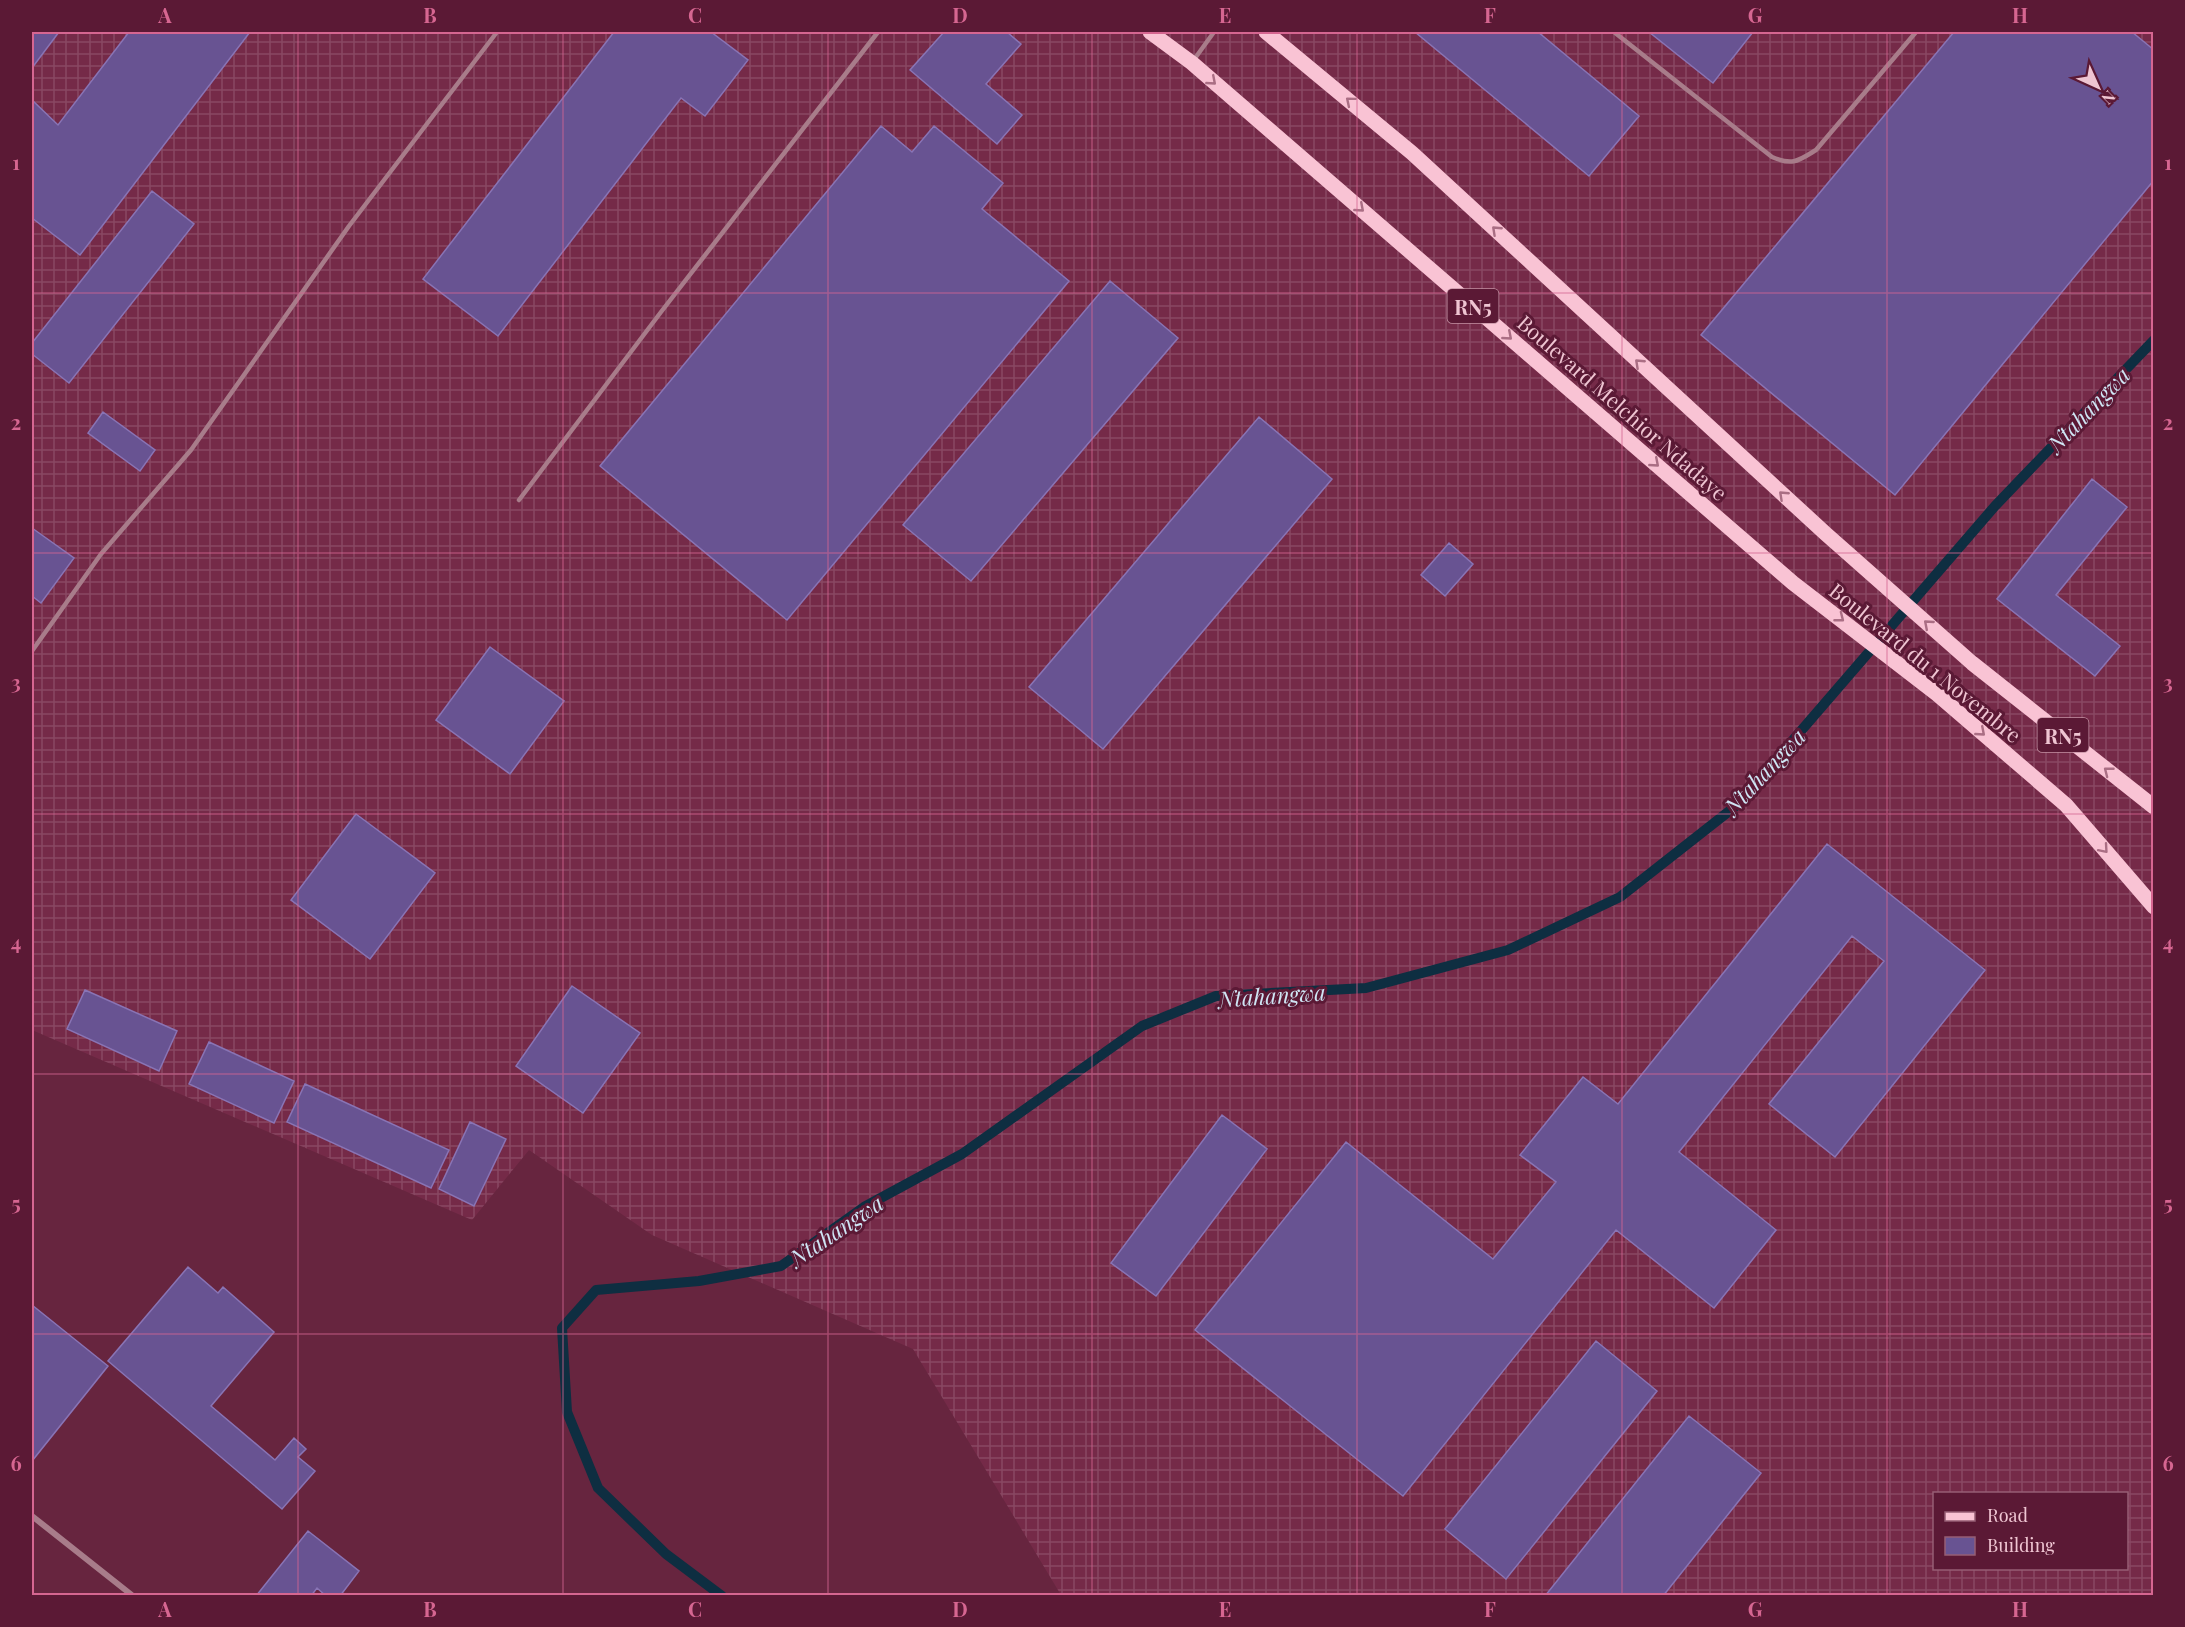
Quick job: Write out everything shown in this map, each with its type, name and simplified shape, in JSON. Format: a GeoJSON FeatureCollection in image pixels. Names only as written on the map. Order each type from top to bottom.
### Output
{"type":"FeatureCollection","features":[{"type":"Feature","properties":{"kind":"main road","name":"Boulevard Melchior Ndadaye"},"geometry":{"type":"LineString","coordinates":[[1150,32],[1192,63],[1793,582]]}},
{"type":"Feature","properties":{"kind":"main road","name":"Boulevard Melchior Ndadaye"},"geometry":{"type":"LineString","coordinates":[[1266,32],[1412,153],[1826,534]]}},
{"type":"Feature","properties":{"kind":"main road","name":"Boulevard du 1 Novembre"},"geometry":{"type":"LineString","coordinates":[[1826,534],[1972,663],[2154,807]]}},
{"type":"Feature","properties":{"kind":"main road","name":"Boulevard du 1 Novembre"},"geometry":{"type":"LineString","coordinates":[[1793,582],[1937,694],[2066,805],[2154,907]]}},
{"type":"Feature","properties":{"kind":"street"},"geometry":{"type":"LineString","coordinates":[[32,1516],[133,1596]]}},
{"type":"Feature","properties":{"kind":"lane"},"geometry":{"type":"LineString","coordinates":[[32,651],[101,554],[191,450],[349,225],[497,32]]}},
{"type":"Feature","properties":{"kind":"lane"},"geometry":{"type":"LineString","coordinates":[[519,500],[878,32]]}},
{"type":"Feature","properties":{"kind":"lane"},"geometry":{"type":"LineString","coordinates":[[1192,63],[1214,32]]}},
{"type":"Feature","properties":{"kind":"lane"},"geometry":{"type":"LineString","coordinates":[[1614,32],[1772,158],[1795,163],[1816,150],[1916,32]]}},
{"type":"Feature","properties":{"kind":"shaded area"},"geometry":{"type":"Polygon","coordinates":[[[32,32],[2153,32],[2153,1595],[1061,1595],[913,1349],[652,1235],[529,1150],[472,1220],[32,1030],[32,32]]]}},
{"type":"Feature","properties":{"kind":"building"},"geometry":{"type":"Polygon","coordinates":[[[32,32],[59,32],[32,68],[32,32]]]}},
{"type":"Feature","properties":{"kind":"building"},"geometry":{"type":"Polygon","coordinates":[[[129,32],[250,32],[80,255],[32,218],[32,100],[58,125],[129,32]]]}},
{"type":"Feature","properties":{"kind":"building"},"geometry":{"type":"Polygon","coordinates":[[[614,32],[711,32],[748,60],[705,116],[681,98],[498,336],[423,279],[614,32]]]}},
{"type":"Feature","properties":{"kind":"building"},"geometry":{"type":"Polygon","coordinates":[[[944,32],[1007,32],[1021,44],[986,84],[1022,115],[997,144],[910,70],[944,32]]]}},
{"type":"Feature","properties":{"kind":"building"},"geometry":{"type":"Polygon","coordinates":[[[1415,32],[1538,32],[1639,116],[1589,176],[1415,32]]]}},
{"type":"Feature","properties":{"kind":"building"},"geometry":{"type":"Polygon","coordinates":[[[1649,32],[1753,32],[1713,83],[1649,32]]]}},
{"type":"Feature","properties":{"kind":"building"},"geometry":{"type":"Polygon","coordinates":[[[1954,32],[2132,32],[2154,50],[2154,180],[1895,495],[1701,335],[1954,32]]]}},
{"type":"Feature","properties":{"kind":"building"},"geometry":{"type":"Polygon","coordinates":[[[881,126],[912,152],[934,126],[1003,183],[982,209],[1069,281],[787,620],[600,466],[881,126]]]}},
{"type":"Feature","properties":{"kind":"building"},"geometry":{"type":"Polygon","coordinates":[[[152,191],[194,224],[69,383],[32,354],[32,343],[152,191]]]}},
{"type":"Feature","properties":{"kind":"building"},"geometry":{"type":"Polygon","coordinates":[[[1110,281],[1178,338],[971,581],[903,525],[1110,281]]]}},
{"type":"Feature","properties":{"kind":"building"},"geometry":{"type":"Polygon","coordinates":[[[103,412],[155,450],[140,471],[88,433],[103,412]]]}},
{"type":"Feature","properties":{"kind":"building"},"geometry":{"type":"Polygon","coordinates":[[[1259,417],[1332,479],[1103,749],[1029,687],[1259,417]]]}},
{"type":"Feature","properties":{"kind":"building"},"geometry":{"type":"Polygon","coordinates":[[[2092,479],[2127,507],[2056,595],[2120,646],[2095,676],[1997,599],[2092,479]]]}},
{"type":"Feature","properties":{"kind":"building"},"geometry":{"type":"Polygon","coordinates":[[[32,528],[74,558],[41,603],[32,596],[32,528]]]}},
{"type":"Feature","properties":{"kind":"building"},"geometry":{"type":"Polygon","coordinates":[[[1449,543],[1473,564],[1445,596],[1421,575],[1449,543]]]}},
{"type":"Feature","properties":{"kind":"building"},"geometry":{"type":"Polygon","coordinates":[[[490,647],[564,701],[510,774],[436,720],[490,647]]]}},
{"type":"Feature","properties":{"kind":"building"},"geometry":{"type":"Polygon","coordinates":[[[356,814],[435,873],[370,959],[291,900],[356,814]]]}},
{"type":"Feature","properties":{"kind":"building"},"geometry":{"type":"Polygon","coordinates":[[[1827,844],[1985,970],[1835,1157],[1769,1104],[1884,961],[1852,936],[1679,1152],[1776,1230],[1714,1308],[1616,1230],[1403,1496],[1195,1330],[1346,1142],[1493,1259],[1556,1182],[1520,1155],[1583,1077],[1618,1104],[1827,844]]]}},
{"type":"Feature","properties":{"kind":"building"},"geometry":{"type":"Polygon","coordinates":[[[572,986],[640,1033],[583,1113],[516,1066],[572,986]]]}},
{"type":"Feature","properties":{"kind":"building"},"geometry":{"type":"Polygon","coordinates":[[[85,990],[177,1031],[159,1071],[67,1029],[85,990]]]}},
{"type":"Feature","properties":{"kind":"building"},"geometry":{"type":"Polygon","coordinates":[[[209,1042],[294,1081],[274,1123],[189,1084],[209,1042]]]}},
{"type":"Feature","properties":{"kind":"building"},"geometry":{"type":"Polygon","coordinates":[[[305,1084],[449,1150],[431,1188],[287,1122],[305,1084]]]}},
{"type":"Feature","properties":{"kind":"building"},"geometry":{"type":"Polygon","coordinates":[[[1222,1115],[1267,1149],[1156,1296],[1111,1263],[1222,1115]]]}},
{"type":"Feature","properties":{"kind":"building"},"geometry":{"type":"Polygon","coordinates":[[[470,1122],[506,1139],[474,1206],[439,1189],[470,1122]]]}},
{"type":"Feature","properties":{"kind":"building"},"geometry":{"type":"Polygon","coordinates":[[[188,1267],[218,1293],[223,1287],[274,1332],[211,1406],[275,1460],[294,1438],[306,1449],[298,1457],[315,1471],[282,1509],[108,1361],[188,1267]]]}},
{"type":"Feature","properties":{"kind":"building"},"geometry":{"type":"Polygon","coordinates":[[[32,1305],[108,1366],[32,1461],[32,1305]]]}},
{"type":"Feature","properties":{"kind":"building"},"geometry":{"type":"Polygon","coordinates":[[[1596,1341],[1657,1391],[1506,1579],[1445,1529],[1596,1341]]]}},
{"type":"Feature","properties":{"kind":"building"},"geometry":{"type":"Polygon","coordinates":[[[1689,1416],[1761,1473],[1663,1596],[1545,1596],[1689,1416]]]}},
{"type":"Feature","properties":{"kind":"building"},"geometry":{"type":"Polygon","coordinates":[[[308,1531],[359,1571],[340,1596],[326,1596],[317,1588],[311,1596],[256,1596],[308,1531]]]}},
{"type":"Feature","properties":{"kind":"waterway","name":"Ntahangwa"},"geometry":{"type":"LineString","coordinates":[[722,1596],[666,1554],[598,1488],[567,1412],[562,1328],[596,1290],[699,1281],[781,1266],[864,1207],[962,1154],[1142,1026],[1216,996],[1366,988],[1508,950],[1620,897],[1737,805],[1995,506],[2154,340]]}}]}
